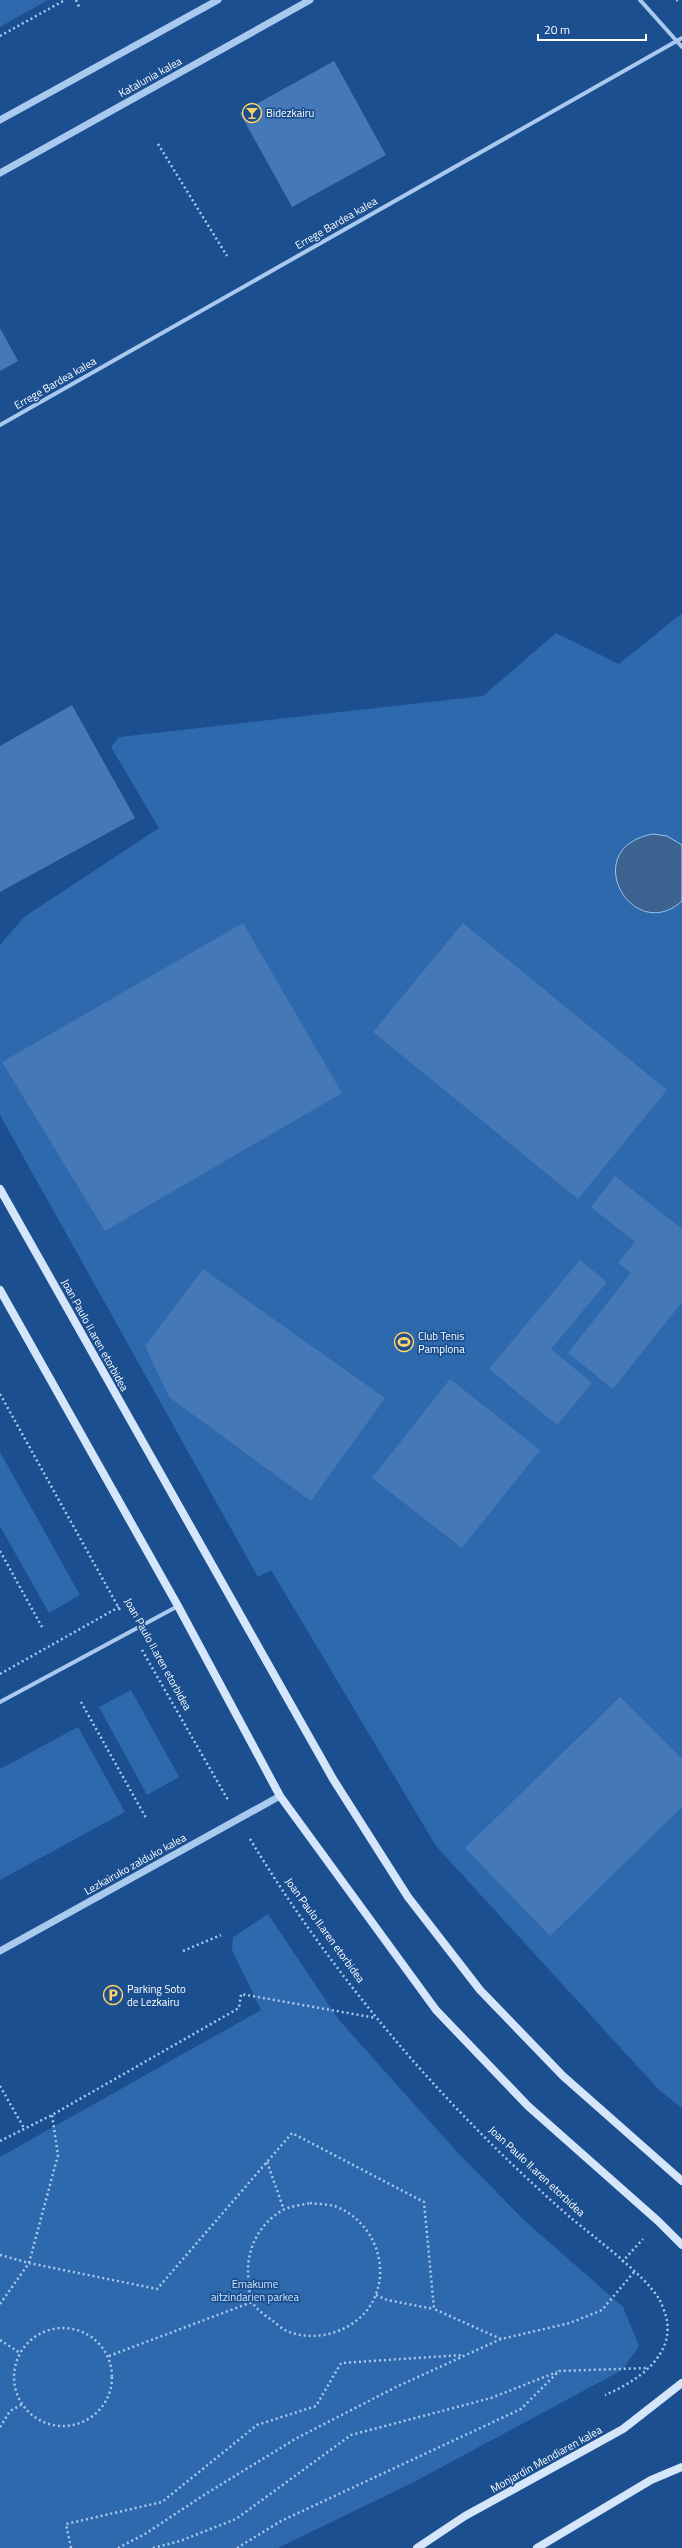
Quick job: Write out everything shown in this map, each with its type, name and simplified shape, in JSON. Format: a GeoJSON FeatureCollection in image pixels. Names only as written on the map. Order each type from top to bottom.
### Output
{"type":"FeatureCollection","features":[{"type":"Feature","properties":{"kind":"main road","name":"Joan Paulo II.aren etorbidea"},"geometry":{"type":"LineString","coordinates":[[0,1189],[333,1780],[408,1897],[480,1990],[557,2070],[682,2181]]}},
{"type":"Feature","properties":{"kind":"main road"},"geometry":{"type":"LineString","coordinates":[[0,1290],[178,1606],[280,1796],[436,2010],[528,2106],[658,2221],[682,2245]]}},
{"type":"Feature","properties":{"kind":"main road","name":"Monjardin Mendiaren kalea"},"geometry":{"type":"LineString","coordinates":[[417,2548],[466,2516],[623,2429],[682,2383]]}},
{"type":"Feature","properties":{"kind":"main road"},"geometry":{"type":"LineString","coordinates":[[537,2548],[651,2480],[682,2467]]}},
{"type":"Feature","properties":{"kind":"street"},"geometry":{"type":"LineString","coordinates":[[0,120],[218,0]]}},
{"type":"Feature","properties":{"kind":"street","name":"Katalunia kalea"},"geometry":{"type":"LineString","coordinates":[[0,173],[310,0]]}},
{"type":"Feature","properties":{"kind":"street"},"geometry":{"type":"LineString","coordinates":[[640,0],[680,39],[682,47]]}},
{"type":"Feature","properties":{"kind":"street","name":"Errege Bardea kalea"},"geometry":{"type":"LineString","coordinates":[[0,425],[680,39]]}},
{"type":"Feature","properties":{"kind":"street"},"geometry":{"type":"LineString","coordinates":[[0,1702],[178,1606]]}},
{"type":"Feature","properties":{"kind":"street","name":"Lezkairuko zalduko kalea"},"geometry":{"type":"LineString","coordinates":[[0,1951],[280,1796]]}},
{"type":"Feature","properties":{"kind":"path"},"geometry":{"type":"LineString","coordinates":[[0,36],[65,0]]}},
{"type":"Feature","properties":{"kind":"path"},"geometry":{"type":"LineString","coordinates":[[76,0],[80,9]]}},
{"type":"Feature","properties":{"kind":"path"},"geometry":{"type":"LineString","coordinates":[[158,144],[227,256]]}},
{"type":"Feature","properties":{"kind":"path","name":"Joan Paulo II.aren etorbidea"},"geometry":{"type":"LineString","coordinates":[[0,1394],[238,1819],[274,1878],[346,1978],[377,2018],[432,2083],[483,2136],[541,2192],[634,2272],[660,2299],[666,2318],[666,2338],[660,2354],[650,2368],[623,2388],[605,2395]]}},
{"type":"Feature","properties":{"kind":"path"},"geometry":{"type":"LineString","coordinates":[[0,1551],[42,1627]]}},
{"type":"Feature","properties":{"kind":"path"},"geometry":{"type":"LineString","coordinates":[[0,1674],[119,1608]]}},
{"type":"Feature","properties":{"kind":"path"},"geometry":{"type":"LineString","coordinates":[[81,1702],[146,1818]]}},
{"type":"Feature","properties":{"kind":"path"},"geometry":{"type":"LineString","coordinates":[[183,1951],[221,1935]]}},
{"type":"Feature","properties":{"kind":"path"},"geometry":{"type":"LineString","coordinates":[[0,2141],[52,2115],[239,2008],[241,1994],[377,2018]]}},
{"type":"Feature","properties":{"kind":"path"},"geometry":{"type":"LineString","coordinates":[[0,2086],[24,2128]]}},
{"type":"Feature","properties":{"kind":"path"},"geometry":{"type":"LineString","coordinates":[[0,2304],[29,2263],[58,2156],[52,2115]]}},
{"type":"Feature","properties":{"kind":"path"},"geometry":{"type":"LineString","coordinates":[[0,2255],[29,2263],[157,2289],[292,2133],[424,2202],[434,2309]]}},
{"type":"Feature","properties":{"kind":"path"},"geometry":{"type":"LineString","coordinates":[[267,2162],[284,2210]]}},
{"type":"Feature","properties":{"kind":"path"},"geometry":{"type":"LineString","coordinates":[[310,2203],[336,2207],[359,2221],[375,2242],[381,2268],[376,2295],[362,2316],[340,2331],[313,2336],[288,2331],[266,2316],[252,2302],[247,2270],[252,2245],[264,2225],[284,2210],[310,2203]]}},
{"type":"Feature","properties":{"kind":"path"},"geometry":{"type":"LineString","coordinates":[[118,2548],[145,2534],[207,2493],[297,2438],[396,2387],[501,2339],[570,2323],[602,2310],[634,2272]]}},
{"type":"Feature","properties":{"kind":"path"},"geometry":{"type":"LineString","coordinates":[[376,2295],[387,2300],[434,2309],[501,2339]]}},
{"type":"Feature","properties":{"kind":"path"},"geometry":{"type":"LineString","coordinates":[[109,2356],[252,2302]]}},
{"type":"Feature","properties":{"kind":"path"},"geometry":{"type":"LineString","coordinates":[[61,2327],[78,2330],[93,2337],[109,2356],[113,2379],[110,2394],[102,2407],[91,2417],[77,2424],[62,2426],[46,2423],[33,2416],[22,2404],[14,2379],[15,2366],[20,2353],[30,2340],[44,2331],[61,2327]]}},
{"type":"Feature","properties":{"kind":"path"},"geometry":{"type":"LineString","coordinates":[[0,2340],[20,2353]]}},
{"type":"Feature","properties":{"kind":"path"},"geometry":{"type":"LineString","coordinates":[[71,2548],[66,2524],[162,2502],[257,2425],[316,2406],[341,2363],[465,2355]]}},
{"type":"Feature","properties":{"kind":"path"},"geometry":{"type":"LineString","coordinates":[[153,2548],[180,2541],[236,2519],[351,2435],[491,2398],[559,2371],[650,2368]]}},
{"type":"Feature","properties":{"kind":"path"},"geometry":{"type":"LineString","coordinates":[[237,2548],[281,2521],[521,2409],[559,2371]]}},
{"type":"Feature","properties":{"kind":"path"},"geometry":{"type":"LineString","coordinates":[[0,2427],[10,2411],[22,2404]]}},
{"type":"Feature","properties":{"kind":"green space"},"geometry":{"type":"Polygon","coordinates":[[[0,0],[48,0],[0,27],[0,0]]]}},
{"type":"Feature","properties":{"kind":"green space","name":"Club Tenis Pamplona"},"geometry":{"type":"Polygon","coordinates":[[[682,613],[682,2108],[659,2090],[436,1846],[271,1570],[258,1577],[0,1115],[0,945],[24,917],[159,828],[111,747],[119,737],[483,696],[556,633],[619,664],[682,613]]]}},
{"type":"Feature","properties":{"kind":"green space"},"geometry":{"type":"Polygon","coordinates":[[[0,1452],[80,1595],[49,1613],[0,1526],[0,1452]]]}},
{"type":"Feature","properties":{"kind":"green space"},"geometry":{"type":"Polygon","coordinates":[[[131,1690],[179,1777],[147,1795],[99,1707],[131,1690]]]}},
{"type":"Feature","properties":{"kind":"green space"},"geometry":{"type":"Polygon","coordinates":[[[78,1727],[125,1812],[0,1880],[0,1769],[78,1727]]]}},
{"type":"Feature","properties":{"kind":"green space","name":"Emakume aitzindarien parkea"},"geometry":{"type":"Polygon","coordinates":[[[268,1914],[339,2020],[458,2153],[524,2220],[623,2307],[639,2346],[622,2370],[414,2482],[278,2548],[0,2548],[0,2157],[261,2010],[232,1950],[233,1937],[268,1914]]]}},
{"type":"Feature","properties":{"kind":"shaded area"},"geometry":{"type":"Polygon","coordinates":[[[653,834],[667,836],[682,845],[682,901],[663,912],[646,911],[631,903],[620,890],[616,873],[618,857],[630,843],[653,834]]]}},
{"type":"Feature","properties":{"kind":"building"},"geometry":{"type":"Polygon","coordinates":[[[334,61],[386,155],[292,207],[240,113],[334,61]]]}},
{"type":"Feature","properties":{"kind":"building"},"geometry":{"type":"Polygon","coordinates":[[[0,328],[18,361],[0,371],[0,328]]]}},
{"type":"Feature","properties":{"kind":"building"},"geometry":{"type":"Polygon","coordinates":[[[72,705],[135,818],[0,892],[0,746],[72,705]]]}},
{"type":"Feature","properties":{"kind":"building"},"geometry":{"type":"Polygon","coordinates":[[[243,923],[342,1093],[105,1231],[2,1062],[243,923]]]}},
{"type":"Feature","properties":{"kind":"building"},"geometry":{"type":"Polygon","coordinates":[[[463,923],[667,1090],[578,1199],[373,1032],[463,923]]]}},
{"type":"Feature","properties":{"kind":"building"},"geometry":{"type":"Polygon","coordinates":[[[615,1176],[682,1229],[682,1302],[613,1389],[568,1353],[631,1273],[618,1263],[635,1242],[591,1207],[615,1176]]]}},
{"type":"Feature","properties":{"kind":"building"},"geometry":{"type":"Polygon","coordinates":[[[580,1260],[607,1282],[551,1349],[592,1383],[557,1425],[489,1369],[580,1260]]]}},
{"type":"Feature","properties":{"kind":"building"},"geometry":{"type":"Polygon","coordinates":[[[203,1269],[385,1398],[311,1501],[169,1397],[145,1346],[203,1269]]]}},
{"type":"Feature","properties":{"kind":"building"},"geometry":{"type":"Polygon","coordinates":[[[450,1379],[540,1450],[462,1548],[372,1478],[450,1379]]]}},
{"type":"Feature","properties":{"kind":"building"},"geometry":{"type":"Polygon","coordinates":[[[620,1697],[682,1759],[682,1807],[550,1936],[465,1848],[620,1697]]]}},
{"type":"Feature","properties":{"kind":"place","name":"Bidezkairu"},"geometry":{"type":"Point","coordinates":[252,113]}},
{"type":"Feature","properties":{"kind":"place","name":"Club Tenis Pamplona"},"geometry":{"type":"Point","coordinates":[404,1342]}},
{"type":"Feature","properties":{"kind":"place","name":"Parking Soto de Lezkairu"},"geometry":{"type":"Point","coordinates":[113,1995]}}]}
